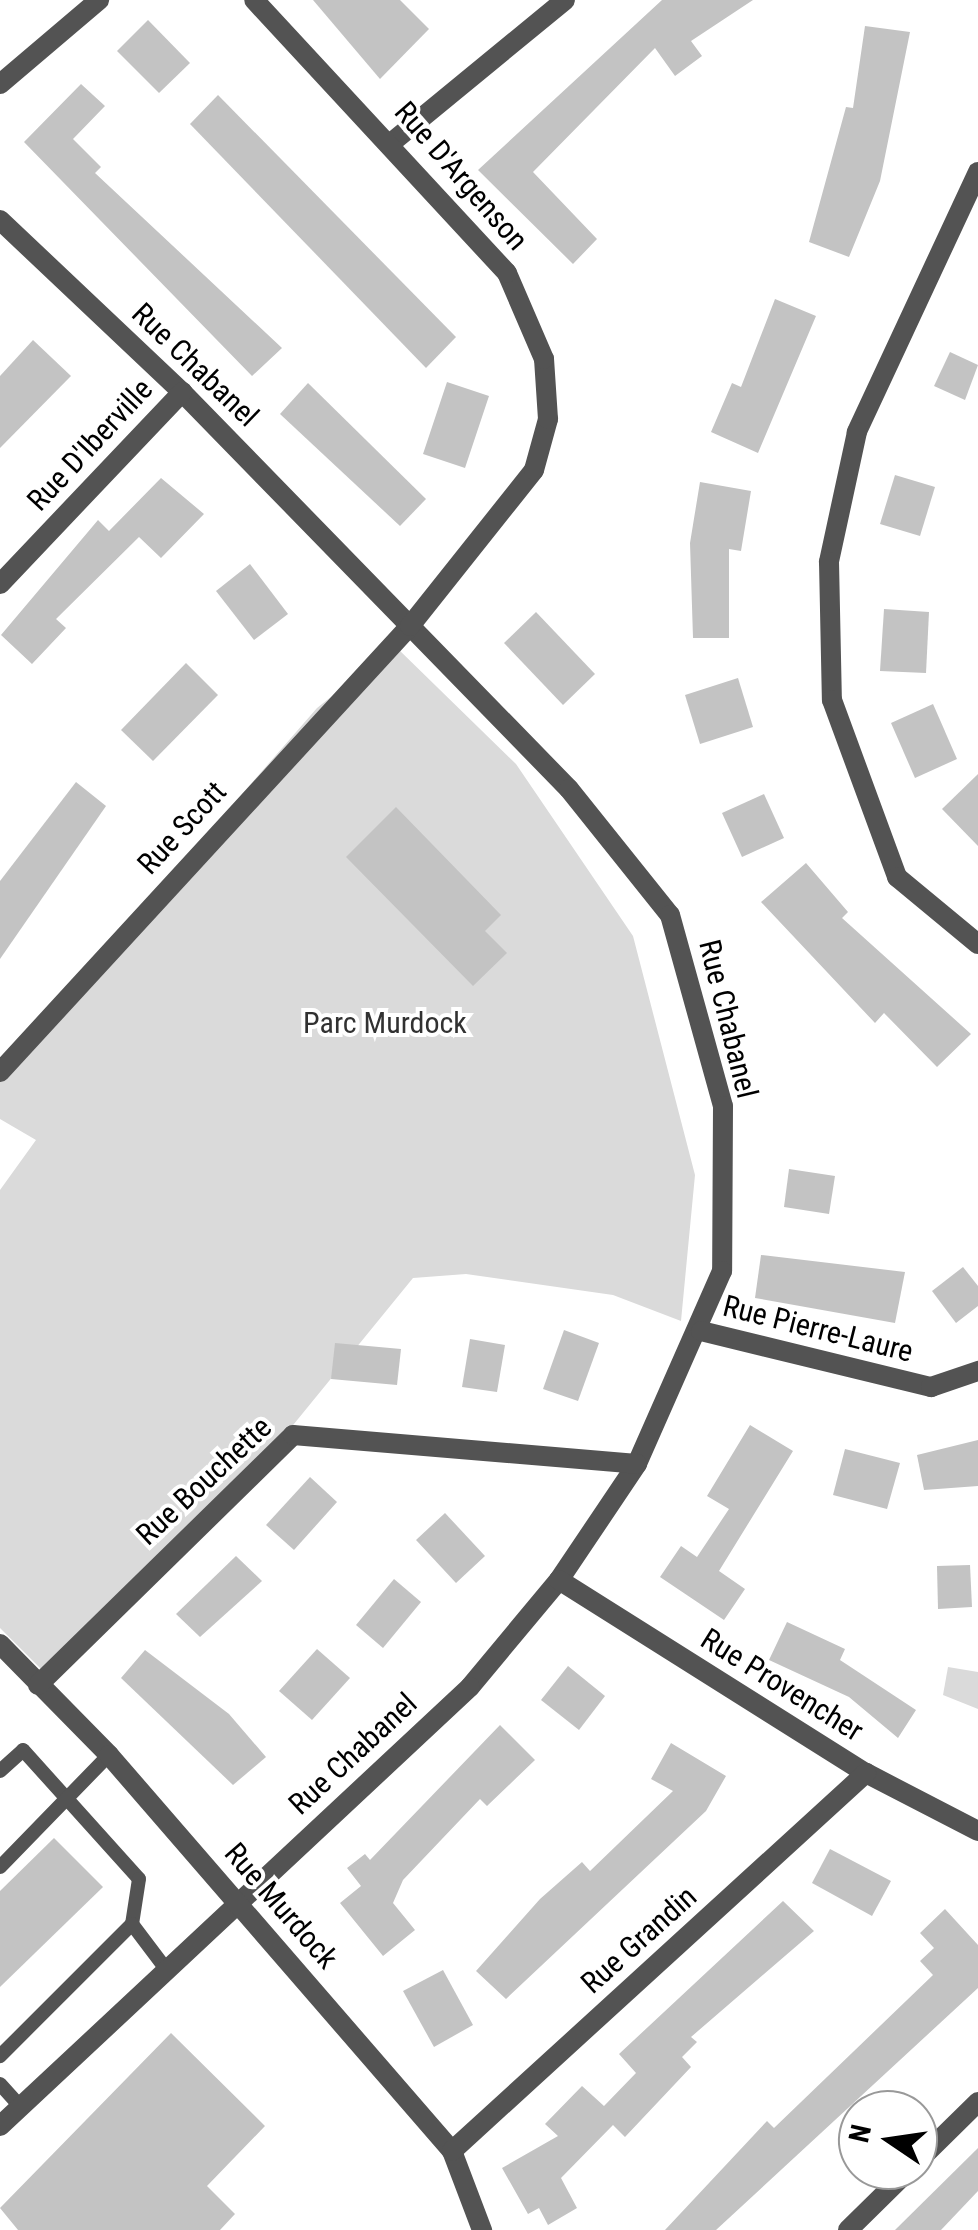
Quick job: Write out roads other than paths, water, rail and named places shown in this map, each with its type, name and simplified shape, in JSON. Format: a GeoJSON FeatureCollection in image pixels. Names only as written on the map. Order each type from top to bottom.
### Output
{"type":"FeatureCollection","features":[{"type":"Feature","properties":{"kind":"street"},"geometry":{"type":"LineString","coordinates":[[0,84],[99,0]]}},
{"type":"Feature","properties":{"kind":"street","name":"Rue D'Argenson"},"geometry":{"type":"LineString","coordinates":[[254,0],[507,273],[544,359],[548,419],[534,470],[410,626]]}},
{"type":"Feature","properties":{"kind":"street"},"geometry":{"type":"LineString","coordinates":[[391,144],[566,0]]}},
{"type":"Feature","properties":{"kind":"street"},"geometry":{"type":"LineString","coordinates":[[978,172],[857,432],[829,562],[832,700],[897,877],[978,944]]}},
{"type":"Feature","properties":{"kind":"street","name":"Rue Chabanel"},"geometry":{"type":"LineString","coordinates":[[0,220],[182,392],[569,789],[670,915],[722,1106],[722,1271],[701,1331],[636,1464],[559,1580],[470,1687],[0,2126]]}},
{"type":"Feature","properties":{"kind":"street","name":"Rue D'Iberville"},"geometry":{"type":"LineString","coordinates":[[0,584],[182,392]]}},
{"type":"Feature","properties":{"kind":"street","name":"Rue Scott"},"geometry":{"type":"LineString","coordinates":[[0,1072],[410,626]]}},
{"type":"Feature","properties":{"kind":"street","name":"Rue Pierre-Laure"},"geometry":{"type":"LineString","coordinates":[[701,1331],[931,1387],[978,1371]]}},
{"type":"Feature","properties":{"kind":"street","name":"Rue Bouchette"},"geometry":{"type":"LineString","coordinates":[[38,1685],[293,1435],[636,1464]]}},
{"type":"Feature","properties":{"kind":"street","name":"Rue Provencher"},"geometry":{"type":"LineString","coordinates":[[559,1580],[866,1773],[978,1831]]}},
{"type":"Feature","properties":{"kind":"street","name":"Rue Murdock"},"geometry":{"type":"LineString","coordinates":[[4,1655],[110,1755],[452,2151],[482,2230]]}},
{"type":"Feature","properties":{"kind":"street","name":"Rue Grandin"},"geometry":{"type":"LineString","coordinates":[[452,2151],[866,1773]]}},
{"type":"Feature","properties":{"kind":"street"},"geometry":{"type":"LineString","coordinates":[[938,2141],[978,2102]]}},
{"type":"Feature","properties":{"kind":"street"},"geometry":{"type":"LineString","coordinates":[[848,2230],[889,2190]]}},
{"type":"Feature","properties":{"kind":"lane"},"geometry":{"type":"LineString","coordinates":[[0,1771],[22,1750],[72,1800],[139,1879],[132,1924],[0,2056]]}},
{"type":"Feature","properties":{"kind":"lane"},"geometry":{"type":"LineString","coordinates":[[0,1868],[72,1800],[110,1755]]}},
{"type":"Feature","properties":{"kind":"lane"},"geometry":{"type":"LineString","coordinates":[[132,1924],[166,1969]]}},
{"type":"Feature","properties":{"kind":"lane"},"geometry":{"type":"LineString","coordinates":[[0,2084],[20,2108]]}},
{"type":"Feature","properties":{"kind":"park label","name":"Parc Murdock"},"geometry":{"type":"Point","coordinates":[385,1023]}}]}
